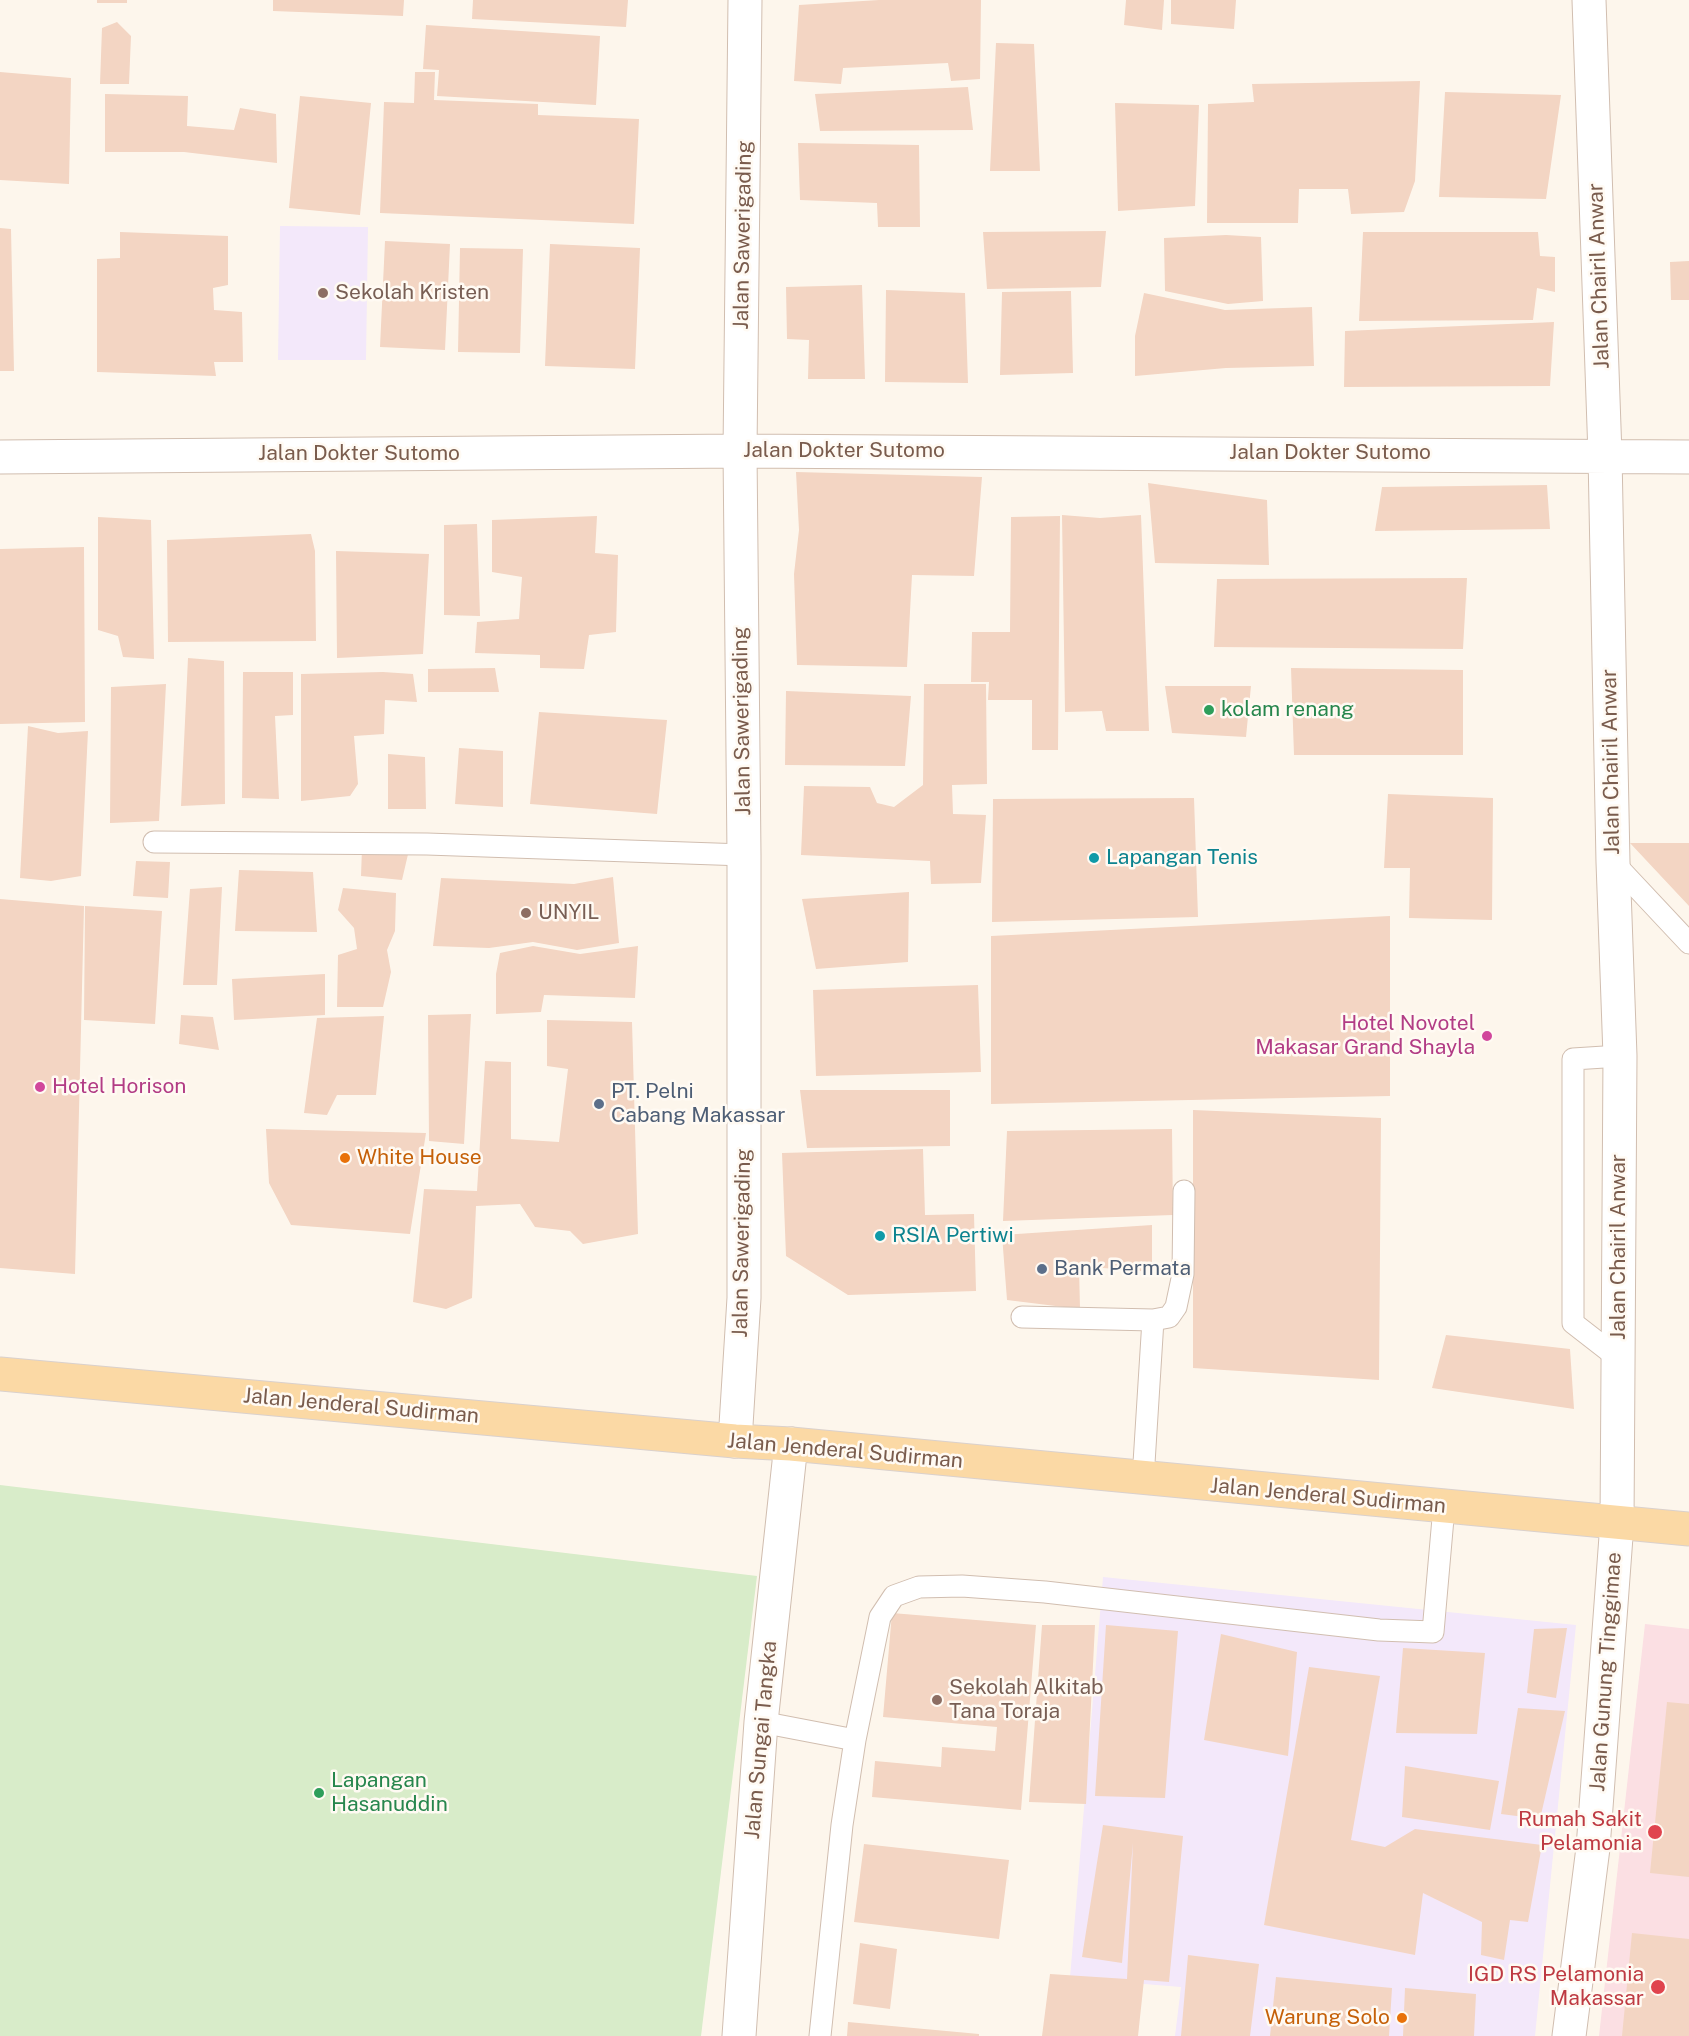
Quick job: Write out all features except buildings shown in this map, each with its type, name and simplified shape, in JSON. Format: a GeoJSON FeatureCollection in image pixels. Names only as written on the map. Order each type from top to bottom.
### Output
{"type":"FeatureCollection","features":[{"type":"Feature","properties":{"kind":"main road","name":"Jalan Jenderal Sudirman"},"geometry":{"type":"LineString","coordinates":[[0,1374],[735,1441],[790,1444],[1689,1529]]}},
{"type":"Feature","properties":{"kind":"street","name":"Jalan Sawerigading"},"geometry":{"type":"LineString","coordinates":[[735,1441],[744,1298],[744,855],[740,451],[745,0]]}},
{"type":"Feature","properties":{"kind":"street","name":"Jalan Chairil Anwar"},"geometry":{"type":"LineString","coordinates":[[1589,0],[1605,455],[1612,862],[1620,1056],[1617,1523]]}},
{"type":"Feature","properties":{"kind":"street","name":"Jalan Dokter Sutomo"},"geometry":{"type":"LineString","coordinates":[[0,458],[740,451],[1689,457]]}},
{"type":"Feature","properties":{"kind":"street","name":"Jalan Sungai Tangka"},"geometry":{"type":"LineString","coordinates":[[739,2036],[761,1722],[790,1444]]}},
{"type":"Feature","properties":{"kind":"street","name":"Jalan Gunung Tinggimae"},"geometry":{"type":"LineString","coordinates":[[1569,2036],[1593,1848],[1617,1523]]}},
{"type":"Feature","properties":{"kind":"lane"},"geometry":{"type":"LineString","coordinates":[[154,842],[427,844],[744,855]]}},
{"type":"Feature","properties":{"kind":"lane"},"geometry":{"type":"LineString","coordinates":[[1612,862],[1689,943]]}},
{"type":"Feature","properties":{"kind":"lane"},"geometry":{"type":"LineString","coordinates":[[1618,1359],[1573,1323],[1573,1059],[1620,1056]]}},
{"type":"Feature","properties":{"kind":"lane"},"geometry":{"type":"LineString","coordinates":[[1022,1317],[1153,1320],[1169,1317],[1176,1307],[1183,1274],[1184,1191]]}},
{"type":"Feature","properties":{"kind":"lane"},"geometry":{"type":"LineString","coordinates":[[1143,1479],[1153,1320]]}},
{"type":"Feature","properties":{"kind":"lane"},"geometry":{"type":"LineString","coordinates":[[820,2036],[842,1825],[855,1740],[880,1617],[894,1596],[919,1587],[974,1587],[1045,1592],[1379,1630],[1433,1632],[1444,1507]]}},
{"type":"Feature","properties":{"kind":"lane"},"geometry":{"type":"LineString","coordinates":[[761,1722],[855,1740]]}},
{"type":"Feature","properties":{"kind":"shaded area","name":"Sekolah Kristen"},"geometry":{"type":"Polygon","coordinates":[[[280,226],[368,227],[366,360],[278,360],[280,226]]]}},
{"type":"Feature","properties":{"kind":"shaded area"},"geometry":{"type":"Polygon","coordinates":[[[1103,1577],[1576,1625],[1535,2036],[1175,2036],[1181,1987],[1070,1978],[1103,1577]]]}},
{"type":"Feature","properties":{"kind":"shaded area","name":"Rumah Sakit Pelamonia"},"geometry":{"type":"Polygon","coordinates":[[[1645,1624],[1689,1629],[1689,2036],[1599,2036],[1645,1624]]]}},
{"type":"Feature","properties":{"kind":"green space","name":"Lapangan Hasanuddin"},"geometry":{"type":"Polygon","coordinates":[[[0,1485],[757,1576],[701,2036],[0,2036],[0,1485]]]}},
{"type":"Feature","properties":{"kind":"place","name":"Sekolah Kristen"},"geometry":{"type":"Point","coordinates":[323,293]}},
{"type":"Feature","properties":{"kind":"place","name":"kolam renang"},"geometry":{"type":"Point","coordinates":[1209,710]}},
{"type":"Feature","properties":{"kind":"place","name":"Lapangan Tenis"},"geometry":{"type":"Point","coordinates":[1094,858]}},
{"type":"Feature","properties":{"kind":"place","name":"UNYIL"},"geometry":{"type":"Point","coordinates":[526,913]}},
{"type":"Feature","properties":{"kind":"place","name":"Hotel Novotel Makasar Grand Shayla"},"geometry":{"type":"Point","coordinates":[1487,1036]}},
{"type":"Feature","properties":{"kind":"place","name":"Hotel Horison"},"geometry":{"type":"Point","coordinates":[40,1087]}},
{"type":"Feature","properties":{"kind":"place","name":"PT. Pelni Cabang Makassar"},"geometry":{"type":"Point","coordinates":[599,1104]}},
{"type":"Feature","properties":{"kind":"place","name":"White House"},"geometry":{"type":"Point","coordinates":[345,1158]}},
{"type":"Feature","properties":{"kind":"place","name":"RSIA Pertiwi"},"geometry":{"type":"Point","coordinates":[880,1236]}},
{"type":"Feature","properties":{"kind":"place","name":"Bank Permata"},"geometry":{"type":"Point","coordinates":[1042,1269]}},
{"type":"Feature","properties":{"kind":"place","name":"Sekolah Alkitab Tana Toraja"},"geometry":{"type":"Point","coordinates":[937,1700]}},
{"type":"Feature","properties":{"kind":"place","name":"Lapangan Hasanuddin"},"geometry":{"type":"Point","coordinates":[319,1793]}},
{"type":"Feature","properties":{"kind":"place","name":"Rumah Sakit Pelamonia"},"geometry":{"type":"Point","coordinates":[1655,1832]}},
{"type":"Feature","properties":{"kind":"place","name":"IGD RS Pelamonia Makassar"},"geometry":{"type":"Point","coordinates":[1658,1987]}},
{"type":"Feature","properties":{"kind":"place","name":"Warung Solo"},"geometry":{"type":"Point","coordinates":[1402,2018]}}]}
